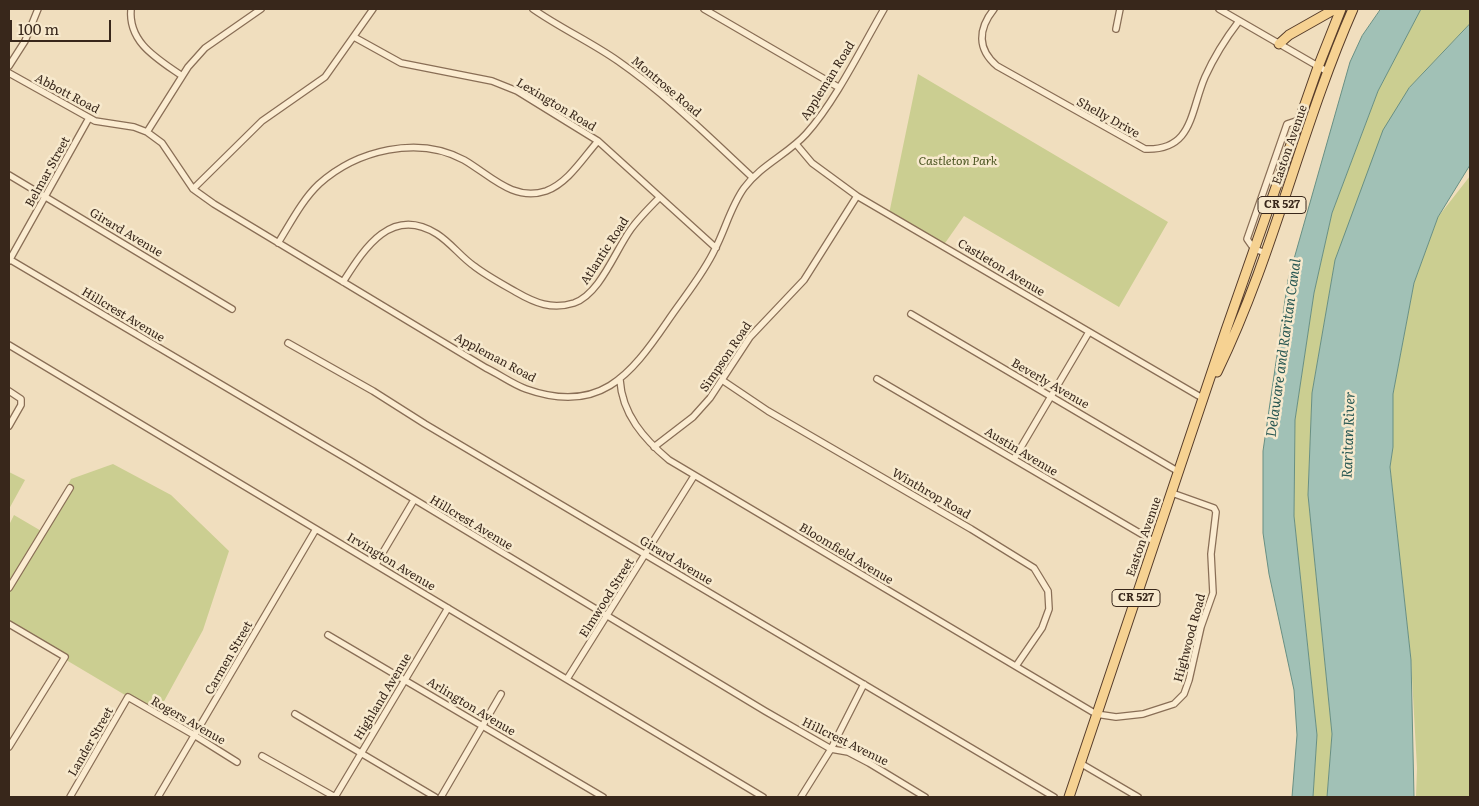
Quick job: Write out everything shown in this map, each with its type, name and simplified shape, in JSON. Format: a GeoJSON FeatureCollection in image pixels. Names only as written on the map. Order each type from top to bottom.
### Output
{"type":"FeatureCollection","features":[{"type":"Feature","properties":{"kind":"main road"},"geometry":{"type":"LineString","coordinates":[[1279,44],[1289,35],[1335,9]]}},
{"type":"Feature","properties":{"kind":"main road","name":"Easton Avenue"},"geometry":{"type":"LineString","coordinates":[[1069,797],[1254,249],[1318,67],[1341,9]]}},
{"type":"Feature","properties":{"kind":"main road","name":"Easton Avenue"},"geometry":{"type":"LineString","coordinates":[[1204,399],[1235,336],[1266,253],[1328,72],[1353,9]]}},
{"type":"Feature","properties":{"kind":"street"},"geometry":{"type":"LineString","coordinates":[[9,66],[25,41],[38,9]]}},
{"type":"Feature","properties":{"kind":"street"},"geometry":{"type":"LineString","coordinates":[[131,9],[132,24],[142,46],[182,76]]}},
{"type":"Feature","properties":{"kind":"street"},"geometry":{"type":"LineString","coordinates":[[147,132],[182,76],[205,48],[261,9]]}},
{"type":"Feature","properties":{"kind":"street"},"geometry":{"type":"LineString","coordinates":[[193,188],[262,121],[324,77],[373,9]]}},
{"type":"Feature","properties":{"kind":"street","name":"Montrose Road"},"geometry":{"type":"LineString","coordinates":[[535,9],[552,22],[618,60],[655,88],[752,177]]}},
{"type":"Feature","properties":{"kind":"street"},"geometry":{"type":"LineString","coordinates":[[704,9],[838,87]]}},
{"type":"Feature","properties":{"kind":"street","name":"Appleman Road"},"geometry":{"type":"LineString","coordinates":[[147,132],[162,143],[193,188],[214,204],[343,282],[525,389],[553,395],[591,394],[620,380],[650,347],[716,248],[742,190],[752,177],[796,144],[807,133],[838,87],[884,9]]}},
{"type":"Feature","properties":{"kind":"street","name":"Shelly Drive"},"geometry":{"type":"LineString","coordinates":[[994,9],[983,27],[982,44],[989,60],[1145,149],[1169,147],[1183,135],[1205,77],[1226,38],[1239,21]]}},
{"type":"Feature","properties":{"kind":"street"},"geometry":{"type":"LineString","coordinates":[[1116,29],[1120,9]]}},
{"type":"Feature","properties":{"kind":"street"},"geometry":{"type":"LineString","coordinates":[[1219,9],[1328,72]]}},
{"type":"Feature","properties":{"kind":"street","name":"Lexington Road"},"geometry":{"type":"LineString","coordinates":[[354,37],[401,63],[492,80],[517,91],[598,142],[716,248]]}},
{"type":"Feature","properties":{"kind":"street","name":"Abbott Road"},"geometry":{"type":"LineString","coordinates":[[9,73],[89,118],[115,125],[134,127],[147,132]]}},
{"type":"Feature","properties":{"kind":"street","name":"Belmar Street"},"geometry":{"type":"LineString","coordinates":[[9,260],[89,118]]}},
{"type":"Feature","properties":{"kind":"street"},"geometry":{"type":"LineString","coordinates":[[1266,253],[1254,249],[1247,239],[1287,124],[1299,120]]}},
{"type":"Feature","properties":{"kind":"street"},"geometry":{"type":"LineString","coordinates":[[278,243],[318,184],[337,170],[372,154],[394,149],[426,148],[459,158],[510,190],[533,193],[549,190],[564,180],[598,142]]}},
{"type":"Feature","properties":{"kind":"street","name":"Castleton Avenue"},"geometry":{"type":"LineString","coordinates":[[796,144],[812,163],[857,196],[1204,399]]}},
{"type":"Feature","properties":{"kind":"street","name":"Girard Avenue"},"geometry":{"type":"LineString","coordinates":[[9,175],[232,309]]}},
{"type":"Feature","properties":{"kind":"street"},"geometry":{"type":"LineString","coordinates":[[1278,182],[1288,190]]}},
{"type":"Feature","properties":{"kind":"street","name":"Simpson Road"},"geometry":{"type":"LineString","coordinates":[[654,447],[693,417],[722,380],[750,336],[804,280],[857,196]]}},
{"type":"Feature","properties":{"kind":"street","name":"Atlantic Road"},"geometry":{"type":"LineString","coordinates":[[343,282],[367,245],[380,234],[402,226],[418,227],[439,236],[475,267],[533,302],[546,306],[574,303],[595,288],[629,232],[659,198]]}},
{"type":"Feature","properties":{"kind":"street","name":"Hillcrest Avenue"},"geometry":{"type":"LineString","coordinates":[[9,260],[831,749],[848,752],[925,797]]}},
{"type":"Feature","properties":{"kind":"street","name":"Beverly Avenue"},"geometry":{"type":"LineString","coordinates":[[910,314],[1179,472]]}},
{"type":"Feature","properties":{"kind":"street"},"geometry":{"type":"LineString","coordinates":[[1014,459],[1089,332]]}},
{"type":"Feature","properties":{"kind":"street","name":"Girard Avenue"},"geometry":{"type":"LineString","coordinates":[[288,343],[373,391],[431,428],[1054,797]]}},
{"type":"Feature","properties":{"kind":"street","name":"Irvington Avenue"},"geometry":{"type":"LineString","coordinates":[[9,345],[763,797]]}},
{"type":"Feature","properties":{"kind":"street","name":"Bloomfield Avenue"},"geometry":{"type":"LineString","coordinates":[[620,380],[621,394],[626,408],[643,436],[654,447],[694,476],[1096,714]]}},
{"type":"Feature","properties":{"kind":"street","name":"Winthrop Road"},"geometry":{"type":"LineString","coordinates":[[722,380],[768,411],[971,528],[1034,568],[1048,591],[1049,609],[1042,628],[1016,666]]}},
{"type":"Feature","properties":{"kind":"street","name":"Austin Avenue"},"geometry":{"type":"LineString","coordinates":[[877,380],[1155,542]]}},
{"type":"Feature","properties":{"kind":"street"},"geometry":{"type":"LineString","coordinates":[[9,391],[20,399],[21,405],[9,426]]}},
{"type":"Feature","properties":{"kind":"street","name":"Elmwood Street"},"geometry":{"type":"LineString","coordinates":[[567,679],[608,617],[694,476]]}},
{"type":"Feature","properties":{"kind":"street"},"geometry":{"type":"LineString","coordinates":[[9,588],[70,488]]}},
{"type":"Feature","properties":{"kind":"street","name":"Highwood Road"},"geometry":{"type":"LineString","coordinates":[[1096,714],[1116,716],[1159,711],[1174,704],[1187,688],[1201,627],[1213,593],[1211,554],[1216,512],[1214,508],[1172,493]]}},
{"type":"Feature","properties":{"kind":"street"},"geometry":{"type":"LineString","coordinates":[[376,564],[414,500]]}},
{"type":"Feature","properties":{"kind":"street","name":"Carmen Street"},"geometry":{"type":"LineString","coordinates":[[158,797],[194,734],[237,666],[316,529]]}},
{"type":"Feature","properties":{"kind":"street","name":"Highland Avenue"},"geometry":{"type":"LineString","coordinates":[[335,797],[448,608]]}},
{"type":"Feature","properties":{"kind":"street"},"geometry":{"type":"LineString","coordinates":[[9,624],[65,657],[9,747]]}},
{"type":"Feature","properties":{"kind":"street","name":"Arlington Avenue"},"geometry":{"type":"LineString","coordinates":[[328,635],[603,797]]}},
{"type":"Feature","properties":{"kind":"street"},"geometry":{"type":"LineString","coordinates":[[801,797],[831,749],[864,684]]}},
{"type":"Feature","properties":{"kind":"street"},"geometry":{"type":"LineString","coordinates":[[441,797],[501,694]]}},
{"type":"Feature","properties":{"kind":"street","name":"Rogers Avenue"},"geometry":{"type":"LineString","coordinates":[[128,697],[194,734],[237,762]]}},
{"type":"Feature","properties":{"kind":"street","name":"Lander Street"},"geometry":{"type":"LineString","coordinates":[[70,797],[128,697]]}},
{"type":"Feature","properties":{"kind":"street"},"geometry":{"type":"LineString","coordinates":[[295,714],[435,797]]}},
{"type":"Feature","properties":{"kind":"street"},"geometry":{"type":"LineString","coordinates":[[262,756],[335,797]]}},
{"type":"Feature","properties":{"kind":"street"},"geometry":{"type":"LineString","coordinates":[[1080,763],[1138,797]]}},
{"type":"Feature","properties":{"kind":"green space"},"geometry":{"type":"Polygon","coordinates":[[[1421,9],[1470,9],[1470,24],[1409,88],[1335,260],[1312,393],[1308,495],[1332,734],[1327,797],[1313,797],[1317,735],[1294,516],[1295,420],[1314,293],[1332,213],[1378,91],[1421,9]]]}},
{"type":"Feature","properties":{"kind":"green space","name":"Castleton Park"},"geometry":{"type":"Polygon","coordinates":[[[918,74],[1168,222],[1119,307],[964,216],[943,246],[889,214],[918,74]]]}},
{"type":"Feature","properties":{"kind":"green space"},"geometry":{"type":"Polygon","coordinates":[[[1470,176],[1470,797],[1416,797],[1417,768],[1411,660],[1390,467],[1393,447],[1393,394],[1414,283],[1438,217],[1470,176]]]}},
{"type":"Feature","properties":{"kind":"green space"},"geometry":{"type":"Polygon","coordinates":[[[113,464],[171,495],[229,551],[203,630],[157,714],[9,626],[9,525],[14,515],[43,532],[71,479],[113,464]]]}},
{"type":"Feature","properties":{"kind":"green space"},"geometry":{"type":"Polygon","coordinates":[[[9,472],[25,480],[9,509],[9,472]]]}},
{"type":"Feature","properties":{"kind":"water","name":"Delaware and Raritan Canal"},"geometry":{"type":"Polygon","coordinates":[[[1381,9],[1421,9],[1378,91],[1332,213],[1314,293],[1295,420],[1294,516],[1317,735],[1313,797],[1292,797],[1297,735],[1294,690],[1269,574],[1263,533],[1263,451],[1288,280],[1350,62],[1362,36],[1381,9]]]}},
{"type":"Feature","properties":{"kind":"water","name":"Raritan River"},"geometry":{"type":"Polygon","coordinates":[[[1470,24],[1470,165],[1438,217],[1414,283],[1393,394],[1393,447],[1390,467],[1411,660],[1414,797],[1327,797],[1332,734],[1308,495],[1312,393],[1335,260],[1383,130],[1409,88],[1470,24]]]}}]}
